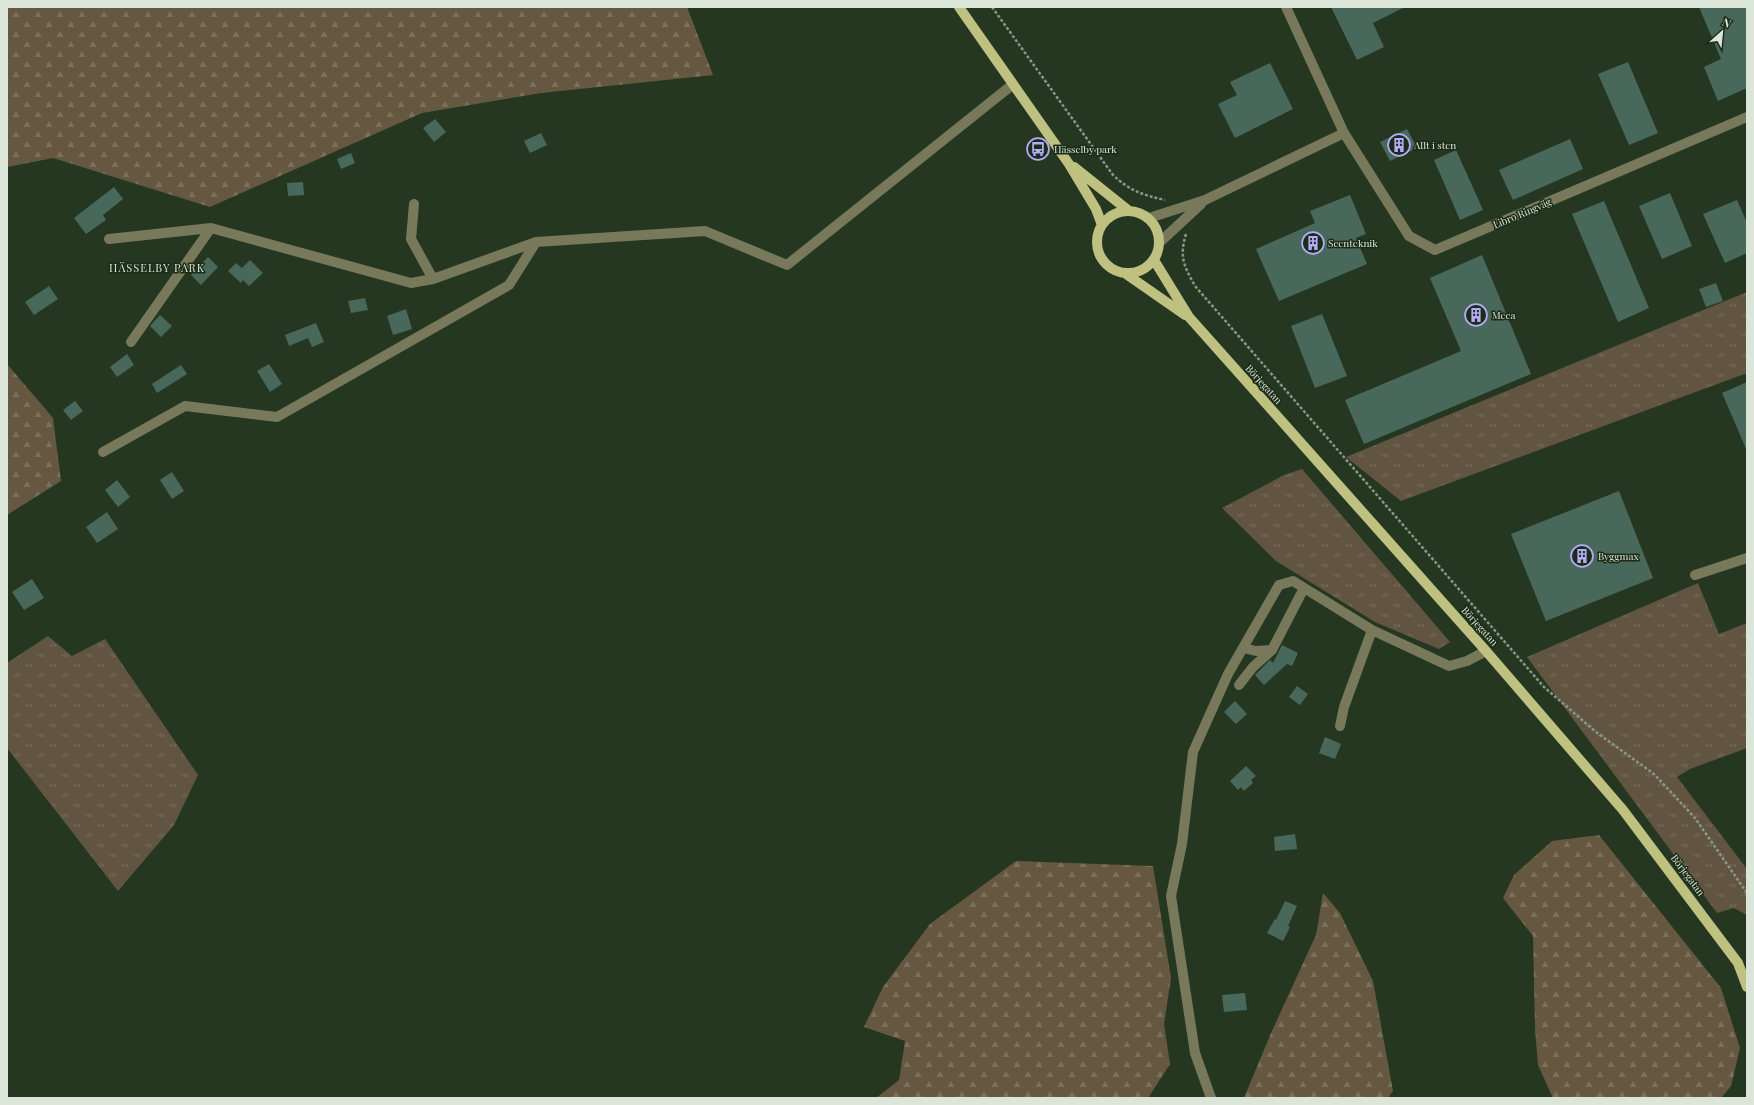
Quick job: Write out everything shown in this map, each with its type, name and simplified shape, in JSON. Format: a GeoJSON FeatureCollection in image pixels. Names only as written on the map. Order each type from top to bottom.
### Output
{"type":"FeatureCollection","features":[{"type":"Feature","properties":{"kind":"main road"},"geometry":{"type":"LineString","coordinates":[[959,7],[1012,85],[1069,164],[1096,210],[1102,225]]}},
{"type":"Feature","properties":{"kind":"main road"},"geometry":{"type":"LineString","coordinates":[[1069,164],[1129,211]]}},
{"type":"Feature","properties":{"kind":"main road"},"geometry":{"type":"LineString","coordinates":[[1129,211],[1140,213],[1149,218],[1157,229],[1160,242],[1154,260],[1147,268],[1137,273],[1126,274],[1115,271],[1106,265],[1100,256],[1097,245],[1098,235],[1102,225],[1114,214],[1129,211]]}},
{"type":"Feature","properties":{"kind":"main road","name":"Börjegatan"},"geometry":{"type":"LineString","coordinates":[[1154,260],[1189,317],[1486,651],[1623,810],[1738,963],[1747,986]]}},
{"type":"Feature","properties":{"kind":"main road","name":"Börjegatan"},"geometry":{"type":"LineString","coordinates":[[1126,274],[1189,317]]}},
{"type":"Feature","properties":{"kind":"main road","name":"Börjegatan"},"geometry":{"type":"LineString","coordinates":[[1738,963],[1747,969]]}},
{"type":"Feature","properties":{"kind":"street","name":"Libro Ringväg"},"geometry":{"type":"LineString","coordinates":[[1286,7],[1344,133],[1409,236],[1435,250],[1747,117]]}},
{"type":"Feature","properties":{"kind":"street"},"geometry":{"type":"LineString","coordinates":[[109,239],[211,228],[411,283],[433,279],[536,242],[706,231],[787,265],[1012,85]]}},
{"type":"Feature","properties":{"kind":"street"},"geometry":{"type":"LineString","coordinates":[[1149,218],[1205,200],[1344,133]]}},
{"type":"Feature","properties":{"kind":"street"},"geometry":{"type":"LineString","coordinates":[[1160,242],[1205,200]]}},
{"type":"Feature","properties":{"kind":"street"},"geometry":{"type":"LineString","coordinates":[[414,204],[411,239],[433,279]]}},
{"type":"Feature","properties":{"kind":"street"},"geometry":{"type":"LineString","coordinates":[[131,342],[211,228]]}},
{"type":"Feature","properties":{"kind":"street"},"geometry":{"type":"LineString","coordinates":[[103,452],[185,406],[277,417],[509,285],[536,242]]}},
{"type":"Feature","properties":{"kind":"street"},"geometry":{"type":"LineString","coordinates":[[1695,575],[1747,558]]}},
{"type":"Feature","properties":{"kind":"street"},"geometry":{"type":"LineString","coordinates":[[1211,1098],[1195,1053],[1171,896],[1182,844],[1193,752],[1228,674],[1279,585],[1293,580],[1372,630],[1449,666],[1467,661],[1486,651]]}},
{"type":"Feature","properties":{"kind":"street"},"geometry":{"type":"LineString","coordinates":[[1239,685],[1253,667],[1272,650],[1304,588]]}},
{"type":"Feature","properties":{"kind":"street"},"geometry":{"type":"LineString","coordinates":[[1340,726],[1344,708],[1372,630]]}},
{"type":"Feature","properties":{"kind":"street"},"geometry":{"type":"LineString","coordinates":[[1243,648],[1272,650]]}},
{"type":"Feature","properties":{"kind":"path"},"geometry":{"type":"LineString","coordinates":[[992,7],[1113,175],[1125,186],[1148,196],[1172,201]]}},
{"type":"Feature","properties":{"kind":"path"},"geometry":{"type":"LineString","coordinates":[[1188,229],[1182,248],[1184,266],[1195,286],[1544,688],[1596,732],[1654,774],[1695,818],[1747,893]]}},
{"type":"Feature","properties":{"kind":"green space"},"geometry":{"type":"Polygon","coordinates":[[[7,7],[687,7],[713,75],[541,93],[422,113],[210,207],[53,158],[7,167],[7,7]]]}},
{"type":"Feature","properties":{"kind":"green space"},"geometry":{"type":"Polygon","coordinates":[[[1747,292],[1747,373],[1401,501],[1346,457],[1747,292]]]}},
{"type":"Feature","properties":{"kind":"green space"},"geometry":{"type":"Polygon","coordinates":[[[7,364],[53,418],[61,481],[7,515],[7,364]]]}},
{"type":"Feature","properties":{"kind":"green space"},"geometry":{"type":"Polygon","coordinates":[[[1302,469],[1450,642],[1439,649],[1375,622],[1276,561],[1222,508],[1284,475],[1302,469]]]}},
{"type":"Feature","properties":{"kind":"green space"},"geometry":{"type":"Polygon","coordinates":[[[1698,583],[1719,634],[1747,623],[1747,748],[1690,769],[1677,777],[1747,869],[1747,915],[1734,908],[1717,913],[1527,657],[1698,583]]]}},
{"type":"Feature","properties":{"kind":"green space"},"geometry":{"type":"Polygon","coordinates":[[[48,636],[72,656],[105,639],[198,775],[174,825],[118,891],[7,748],[7,663],[48,636]]]}},
{"type":"Feature","properties":{"kind":"green space"},"geometry":{"type":"Polygon","coordinates":[[[1599,835],[1721,988],[1740,1048],[1731,1086],[1721,1098],[1553,1098],[1538,1065],[1535,1029],[1533,936],[1503,898],[1514,875],[1552,841],[1599,835]]]}},
{"type":"Feature","properties":{"kind":"green space"},"geometry":{"type":"Polygon","coordinates":[[[1016,861],[1153,866],[1171,978],[1164,1024],[1170,1064],[1148,1098],[876,1098],[899,1080],[905,1041],[864,1027],[883,987],[930,924],[1016,861]]]}},
{"type":"Feature","properties":{"kind":"green space"},"geometry":{"type":"Polygon","coordinates":[[[1323,893],[1340,913],[1373,981],[1393,1091],[1388,1098],[1244,1098],[1271,1033],[1316,935],[1323,893]]]}},
{"type":"Feature","properties":{"kind":"building"},"geometry":{"type":"Polygon","coordinates":[[[1331,7],[1405,7],[1373,23],[1384,47],[1357,60],[1331,7]]]}},
{"type":"Feature","properties":{"kind":"building"},"geometry":{"type":"Polygon","coordinates":[[[1699,7],[1747,7],[1747,88],[1718,101],[1704,67],[1721,59],[1699,7]]]}},
{"type":"Feature","properties":{"kind":"building"},"geometry":{"type":"Polygon","coordinates":[[[1628,62],[1658,133],[1629,145],[1598,74],[1628,62]]]}},
{"type":"Feature","properties":{"kind":"building"},"geometry":{"type":"Polygon","coordinates":[[[1270,63],[1293,109],[1235,138],[1218,104],[1237,95],[1230,82],[1270,63]]]}},
{"type":"Feature","properties":{"kind":"building"},"geometry":{"type":"Polygon","coordinates":[[[435,119],[446,132],[434,142],[423,128],[435,119]]]}},
{"type":"Feature","properties":{"kind":"building","name":"Allt i sten"},"geometry":{"type":"Polygon","coordinates":[[[1407,129],[1417,148],[1390,161],[1380,142],[1407,129]]]}},
{"type":"Feature","properties":{"kind":"building"},"geometry":{"type":"Polygon","coordinates":[[[541,133],[547,145],[530,153],[524,141],[541,133]]]}},
{"type":"Feature","properties":{"kind":"building"},"geometry":{"type":"Polygon","coordinates":[[[1570,139],[1583,169],[1513,200],[1499,170],[1570,139]]]}},
{"type":"Feature","properties":{"kind":"building"},"geometry":{"type":"Polygon","coordinates":[[[1456,150],[1483,210],[1460,220],[1434,160],[1456,150]]]}},
{"type":"Feature","properties":{"kind":"building"},"geometry":{"type":"Polygon","coordinates":[[[351,153],[355,163],[341,169],[337,159],[351,153]]]}},
{"type":"Feature","properties":{"kind":"building"},"geometry":{"type":"Polygon","coordinates":[[[303,182],[304,195],[288,196],[287,183],[303,182]]]}},
{"type":"Feature","properties":{"kind":"building"},"geometry":{"type":"Polygon","coordinates":[[[114,187],[123,199],[103,215],[106,220],[86,234],[74,218],[114,187]]]}},
{"type":"Feature","properties":{"kind":"building"},"geometry":{"type":"Polygon","coordinates":[[[1670,193],[1692,246],[1662,259],[1639,206],[1670,193]]]}},
{"type":"Feature","properties":{"kind":"building","name":"Scenteknik"},"geometry":{"type":"Polygon","coordinates":[[[1350,195],[1366,234],[1356,238],[1367,264],[1279,301],[1256,249],[1315,223],[1310,211],[1350,195]]]}},
{"type":"Feature","properties":{"kind":"building"},"geometry":{"type":"Polygon","coordinates":[[[1737,200],[1747,223],[1747,253],[1725,263],[1703,214],[1737,200]]]}},
{"type":"Feature","properties":{"kind":"building"},"geometry":{"type":"Polygon","coordinates":[[[1604,201],[1649,308],[1618,322],[1572,214],[1604,201]]]}},
{"type":"Feature","properties":{"kind":"building"},"geometry":{"type":"Polygon","coordinates":[[[1482,255],[1531,374],[1364,444],[1345,400],[1461,351],[1430,278],[1482,255]]]}},
{"type":"Feature","properties":{"kind":"building"},"geometry":{"type":"Polygon","coordinates":[[[208,257],[218,267],[201,285],[191,275],[208,257]]]}},
{"type":"Feature","properties":{"kind":"building"},"geometry":{"type":"Polygon","coordinates":[[[250,260],[263,273],[249,286],[243,280],[241,283],[228,271],[236,263],[242,268],[250,260]]]}},
{"type":"Feature","properties":{"kind":"building"},"geometry":{"type":"Polygon","coordinates":[[[1716,283],[1723,301],[1706,307],[1699,289],[1716,283]]]}},
{"type":"Feature","properties":{"kind":"building"},"geometry":{"type":"Polygon","coordinates":[[[49,286],[58,299],[34,315],[25,302],[49,286]]]}},
{"type":"Feature","properties":{"kind":"building"},"geometry":{"type":"Polygon","coordinates":[[[365,298],[368,310],[351,313],[348,301],[365,298]]]}},
{"type":"Feature","properties":{"kind":"building"},"geometry":{"type":"Polygon","coordinates":[[[406,309],[412,329],[393,335],[387,316],[406,309]]]}},
{"type":"Feature","properties":{"kind":"building"},"geometry":{"type":"Polygon","coordinates":[[[1322,314],[1347,376],[1315,388],[1291,326],[1322,314]]]}},
{"type":"Feature","properties":{"kind":"building"},"geometry":{"type":"Polygon","coordinates":[[[160,315],[172,326],[161,337],[150,326],[160,315]]]}},
{"type":"Feature","properties":{"kind":"building"},"geometry":{"type":"Polygon","coordinates":[[[316,323],[324,342],[312,347],[308,338],[289,346],[285,335],[316,323]]]}},
{"type":"Feature","properties":{"kind":"building"},"geometry":{"type":"Polygon","coordinates":[[[127,354],[134,365],[117,377],[110,367],[127,354]]]}},
{"type":"Feature","properties":{"kind":"building"},"geometry":{"type":"Polygon","coordinates":[[[269,364],[282,384],[270,392],[257,371],[269,364]]]}},
{"type":"Feature","properties":{"kind":"building"},"geometry":{"type":"Polygon","coordinates":[[[181,365],[187,374],[157,393],[152,384],[181,365]]]}},
{"type":"Feature","properties":{"kind":"building"},"geometry":{"type":"Polygon","coordinates":[[[1747,382],[1747,451],[1722,393],[1747,382]]]}},
{"type":"Feature","properties":{"kind":"building"},"geometry":{"type":"Polygon","coordinates":[[[75,401],[83,411],[71,420],[63,410],[75,401]]]}},
{"type":"Feature","properties":{"kind":"building"},"geometry":{"type":"Polygon","coordinates":[[[172,472],[184,491],[172,499],[160,480],[172,472]]]}},
{"type":"Feature","properties":{"kind":"building"},"geometry":{"type":"Polygon","coordinates":[[[117,480],[130,497],[118,507],[105,490],[117,480]]]}},
{"type":"Feature","properties":{"kind":"building","name":"Byggmax"},"geometry":{"type":"Polygon","coordinates":[[[1619,491],[1653,578],[1546,621],[1511,534],[1619,491]]]}},
{"type":"Feature","properties":{"kind":"building"},"geometry":{"type":"Polygon","coordinates":[[[107,512],[118,529],[97,543],[86,527],[107,512]]]}},
{"type":"Feature","properties":{"kind":"building"},"geometry":{"type":"Polygon","coordinates":[[[32,579],[44,598],[24,610],[12,592],[32,579]]]}},
{"type":"Feature","properties":{"kind":"building"},"geometry":{"type":"Polygon","coordinates":[[[1282,645],[1298,653],[1292,666],[1287,664],[1264,685],[1255,675],[1270,660],[1273,663],[1282,645]]]}},
{"type":"Feature","properties":{"kind":"building"},"geometry":{"type":"Polygon","coordinates":[[[1297,686],[1308,694],[1300,705],[1289,697],[1297,686]]]}},
{"type":"Feature","properties":{"kind":"building"},"geometry":{"type":"Polygon","coordinates":[[[1235,701],[1247,714],[1236,724],[1224,712],[1235,701]]]}},
{"type":"Feature","properties":{"kind":"building"},"geometry":{"type":"Polygon","coordinates":[[[1325,737],[1341,744],[1335,759],[1319,753],[1325,737]]]}},
{"type":"Feature","properties":{"kind":"building"},"geometry":{"type":"Polygon","coordinates":[[[1246,766],[1256,776],[1251,780],[1253,783],[1244,791],[1241,787],[1238,790],[1230,781],[1246,766]]]}},
{"type":"Feature","properties":{"kind":"building"},"geometry":{"type":"Polygon","coordinates":[[[1295,834],[1297,849],[1275,851],[1274,837],[1295,834]]]}},
{"type":"Feature","properties":{"kind":"building"},"geometry":{"type":"Polygon","coordinates":[[[1285,901],[1297,906],[1288,926],[1290,927],[1283,941],[1267,933],[1275,919],[1276,920],[1285,901]]]}},
{"type":"Feature","properties":{"kind":"building"},"geometry":{"type":"Polygon","coordinates":[[[1245,993],[1247,1010],[1224,1012],[1222,995],[1245,993]]]}},
{"type":"Feature","properties":{"kind":"place","name":"Allt i sten"},"geometry":{"type":"Point","coordinates":[1399,145]}},
{"type":"Feature","properties":{"kind":"place","name":"Hässelby park"},"geometry":{"type":"Point","coordinates":[1038,149]}},
{"type":"Feature","properties":{"kind":"place","name":"Scenteknik"},"geometry":{"type":"Point","coordinates":[1313,243]}},
{"type":"Feature","properties":{"kind":"place","name":"Meca"},"geometry":{"type":"Point","coordinates":[1476,315]}},
{"type":"Feature","properties":{"kind":"place","name":"Byggmax"},"geometry":{"type":"Point","coordinates":[1582,556]}},
{"type":"Feature","properties":{"kind":"district","name":"HÄSSELBY PARK"},"geometry":{"type":"Point","coordinates":[157,267]}}]}
